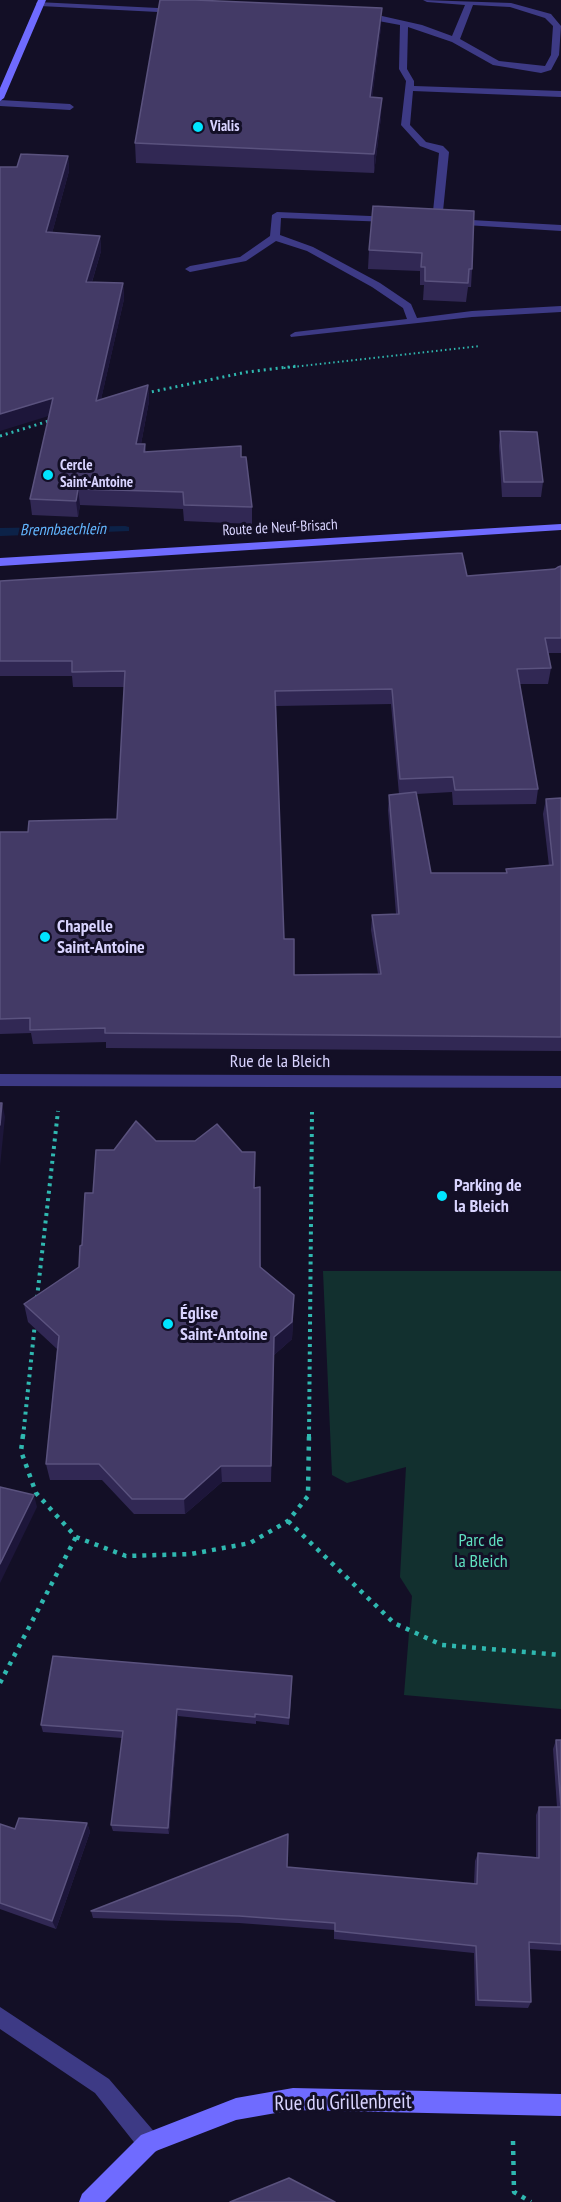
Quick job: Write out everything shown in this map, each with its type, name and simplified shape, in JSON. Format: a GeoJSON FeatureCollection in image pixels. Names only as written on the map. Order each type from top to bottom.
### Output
{"type":"FeatureCollection","features":[{"type":"Feature","properties":{"kind":"street"},"geometry":{"type":"LineString","coordinates":[[427,0],[524,4],[548,16],[557,26],[555,55],[548,68]]}},
{"type":"Feature","properties":{"kind":"street"},"geometry":{"type":"LineString","coordinates":[[0,98],[41,2],[186,11]]}},
{"type":"Feature","properties":{"kind":"street"},"geometry":{"type":"LineString","coordinates":[[455,40],[470,2]]}},
{"type":"Feature","properties":{"kind":"street"},"geometry":{"type":"LineString","coordinates":[[347,17],[382,18],[404,23],[455,40],[496,63],[533,71],[548,68],[561,69]]}},
{"type":"Feature","properties":{"kind":"street"},"geometry":{"type":"LineString","coordinates":[[404,23],[403,69],[410,81],[405,125],[423,144],[440,148],[444,152],[432,221],[561,228]]}},
{"type":"Feature","properties":{"kind":"street"},"geometry":{"type":"LineString","coordinates":[[409,88],[561,94]]}},
{"type":"Feature","properties":{"kind":"street"},"geometry":{"type":"LineString","coordinates":[[0,103],[70,107]]}},
{"type":"Feature","properties":{"kind":"street"},"geometry":{"type":"LineString","coordinates":[[275,237],[277,215],[406,220]]}},
{"type":"Feature","properties":{"kind":"street"},"geometry":{"type":"LineString","coordinates":[[190,269],[243,259],[275,237]]}},
{"type":"Feature","properties":{"kind":"street"},"geometry":{"type":"LineString","coordinates":[[275,237],[310,249],[376,285],[407,306],[413,321]]}},
{"type":"Feature","properties":{"kind":"street"},"geometry":{"type":"LineString","coordinates":[[295,335],[472,314],[561,309]]}},
{"type":"Feature","properties":{"kind":"street","name":"Route de Neuf-Brisach"},"geometry":{"type":"LineString","coordinates":[[0,562],[561,527]]}},
{"type":"Feature","properties":{"kind":"street","name":"Rue de la Bleich"},"geometry":{"type":"LineString","coordinates":[[0,1080],[561,1082]]}},
{"type":"Feature","properties":{"kind":"street"},"geometry":{"type":"LineString","coordinates":[[0,2017],[102,2086],[149,2143],[90,2202]]}},
{"type":"Feature","properties":{"kind":"street","name":"Rue du Grillenbreit"},"geometry":{"type":"LineString","coordinates":[[149,2143],[236,2109],[293,2099],[561,2105]]}},
{"type":"Feature","properties":{"kind":"path"},"geometry":{"type":"LineString","coordinates":[[144,393],[247,372],[491,345]]}},
{"type":"Feature","properties":{"kind":"path"},"geometry":{"type":"LineString","coordinates":[[0,436],[56,419]]}},
{"type":"Feature","properties":{"kind":"path"},"geometry":{"type":"LineString","coordinates":[[37,1300],[61,1081]]}},
{"type":"Feature","properties":{"kind":"path"},"geometry":{"type":"LineString","coordinates":[[36,1312],[21,1451],[36,1493],[76,1537],[126,1556],[191,1554],[250,1543],[288,1521],[308,1496],[312,1082]]}},
{"type":"Feature","properties":{"kind":"path"},"geometry":{"type":"LineString","coordinates":[[288,1521],[394,1623],[442,1645],[561,1655]]}},
{"type":"Feature","properties":{"kind":"path"},"geometry":{"type":"LineString","coordinates":[[0,1683],[76,1537]]}},
{"type":"Feature","properties":{"kind":"path"},"geometry":{"type":"LineString","coordinates":[[512,2104],[514,2193],[531,2202]]}},
{"type":"Feature","properties":{"kind":"green space","name":"Parc de la Bleich"},"geometry":{"type":"Polygon","coordinates":[[[323,1271],[561,1271],[561,1709],[404,1695],[412,1596],[400,1577],[406,1467],[347,1483],[332,1475],[323,1271]]]}},
{"type":"Feature","properties":{"kind":"building"},"geometry":{"type":"Polygon","coordinates":[[[160,0],[382,8],[370,97],[382,98],[374,154],[135,143],[160,0]]]}},
{"type":"Feature","properties":{"kind":"building"},"geometry":{"type":"Polygon","coordinates":[[[21,154],[68,156],[46,232],[100,236],[86,282],[123,283],[96,401],[148,385],[136,444],[145,444],[144,452],[241,446],[241,457],[246,457],[252,507],[184,505],[183,492],[78,489],[76,501],[30,499],[53,398],[0,414],[0,167],[17,167],[21,154]]]}},
{"type":"Feature","properties":{"kind":"building"},"geometry":{"type":"Polygon","coordinates":[[[373,206],[474,211],[472,269],[469,269],[468,283],[425,281],[425,267],[421,267],[422,253],[369,250],[373,206]]]}},
{"type":"Feature","properties":{"kind":"building"},"geometry":{"type":"Polygon","coordinates":[[[500,431],[537,432],[543,482],[504,482],[500,431]]]}},
{"type":"Feature","properties":{"kind":"building"},"geometry":{"type":"Polygon","coordinates":[[[462,553],[467,576],[555,569],[561,566],[561,638],[545,638],[551,668],[517,669],[538,789],[455,790],[453,777],[400,779],[392,689],[275,691],[284,939],[294,939],[294,975],[381,974],[372,915],[399,914],[389,795],[416,792],[431,873],[507,873],[506,869],[553,865],[546,799],[561,798],[561,1037],[105,1033],[105,1028],[30,1030],[30,1018],[0,1019],[0,832],[28,832],[29,821],[117,819],[125,671],[72,672],[72,661],[0,661],[0,581],[462,553]]]}},
{"type":"Feature","properties":{"kind":"building","name":"Église Saint-Antoine"},"geometry":{"type":"Polygon","coordinates":[[[136,1121],[156,1141],[195,1141],[217,1124],[242,1152],[255,1152],[254,1188],[260,1187],[260,1267],[294,1295],[292,1322],[274,1337],[271,1466],[221,1466],[184,1499],[132,1499],[99,1464],[46,1464],[59,1336],[24,1304],[79,1267],[85,1193],[93,1193],[96,1150],[114,1150],[136,1121]]]}},
{"type":"Feature","properties":{"kind":"building"},"geometry":{"type":"Polygon","coordinates":[[[0,1487],[34,1495],[0,1564],[0,1487]]]}},
{"type":"Feature","properties":{"kind":"building"},"geometry":{"type":"Polygon","coordinates":[[[53,1656],[292,1676],[289,1718],[177,1709],[168,1828],[111,1825],[123,1731],[41,1725],[53,1656]]]}},
{"type":"Feature","properties":{"kind":"building"},"geometry":{"type":"Polygon","coordinates":[[[556,1740],[561,1740],[561,1807],[556,1740]]]}},
{"type":"Feature","properties":{"kind":"building"},"geometry":{"type":"Polygon","coordinates":[[[539,1807],[561,1807],[561,1944],[529,1942],[531,2002],[478,2000],[476,1946],[335,1931],[335,1923],[239,1916],[91,1911],[288,1834],[287,1867],[477,1884],[478,1853],[539,1858],[539,1807]]]}},
{"type":"Feature","properties":{"kind":"building"},"geometry":{"type":"Polygon","coordinates":[[[19,1818],[87,1823],[52,1921],[0,1903],[0,1824],[15,1829],[19,1818]]]}},
{"type":"Feature","properties":{"kind":"building"},"geometry":{"type":"Polygon","coordinates":[[[289,2178],[335,2202],[230,2202],[289,2178]]]}},
{"type":"Feature","properties":{"kind":"waterway","name":"Brennbaechlein"},"geometry":{"type":"LineString","coordinates":[[0,532],[125,529]]}},
{"type":"Feature","properties":{"kind":"place","name":"Vialis"},"geometry":{"type":"Point","coordinates":[198,127]}},
{"type":"Feature","properties":{"kind":"place","name":"Cercle Saint-Antoine"},"geometry":{"type":"Point","coordinates":[48,475]}},
{"type":"Feature","properties":{"kind":"place","name":"Chapelle Saint-Antoine"},"geometry":{"type":"Point","coordinates":[45,937]}},
{"type":"Feature","properties":{"kind":"place","name":"Parking de la Bleich"},"geometry":{"type":"Point","coordinates":[442,1196]}},
{"type":"Feature","properties":{"kind":"place","name":"Église Saint-Antoine"},"geometry":{"type":"Point","coordinates":[168,1324]}}]}
